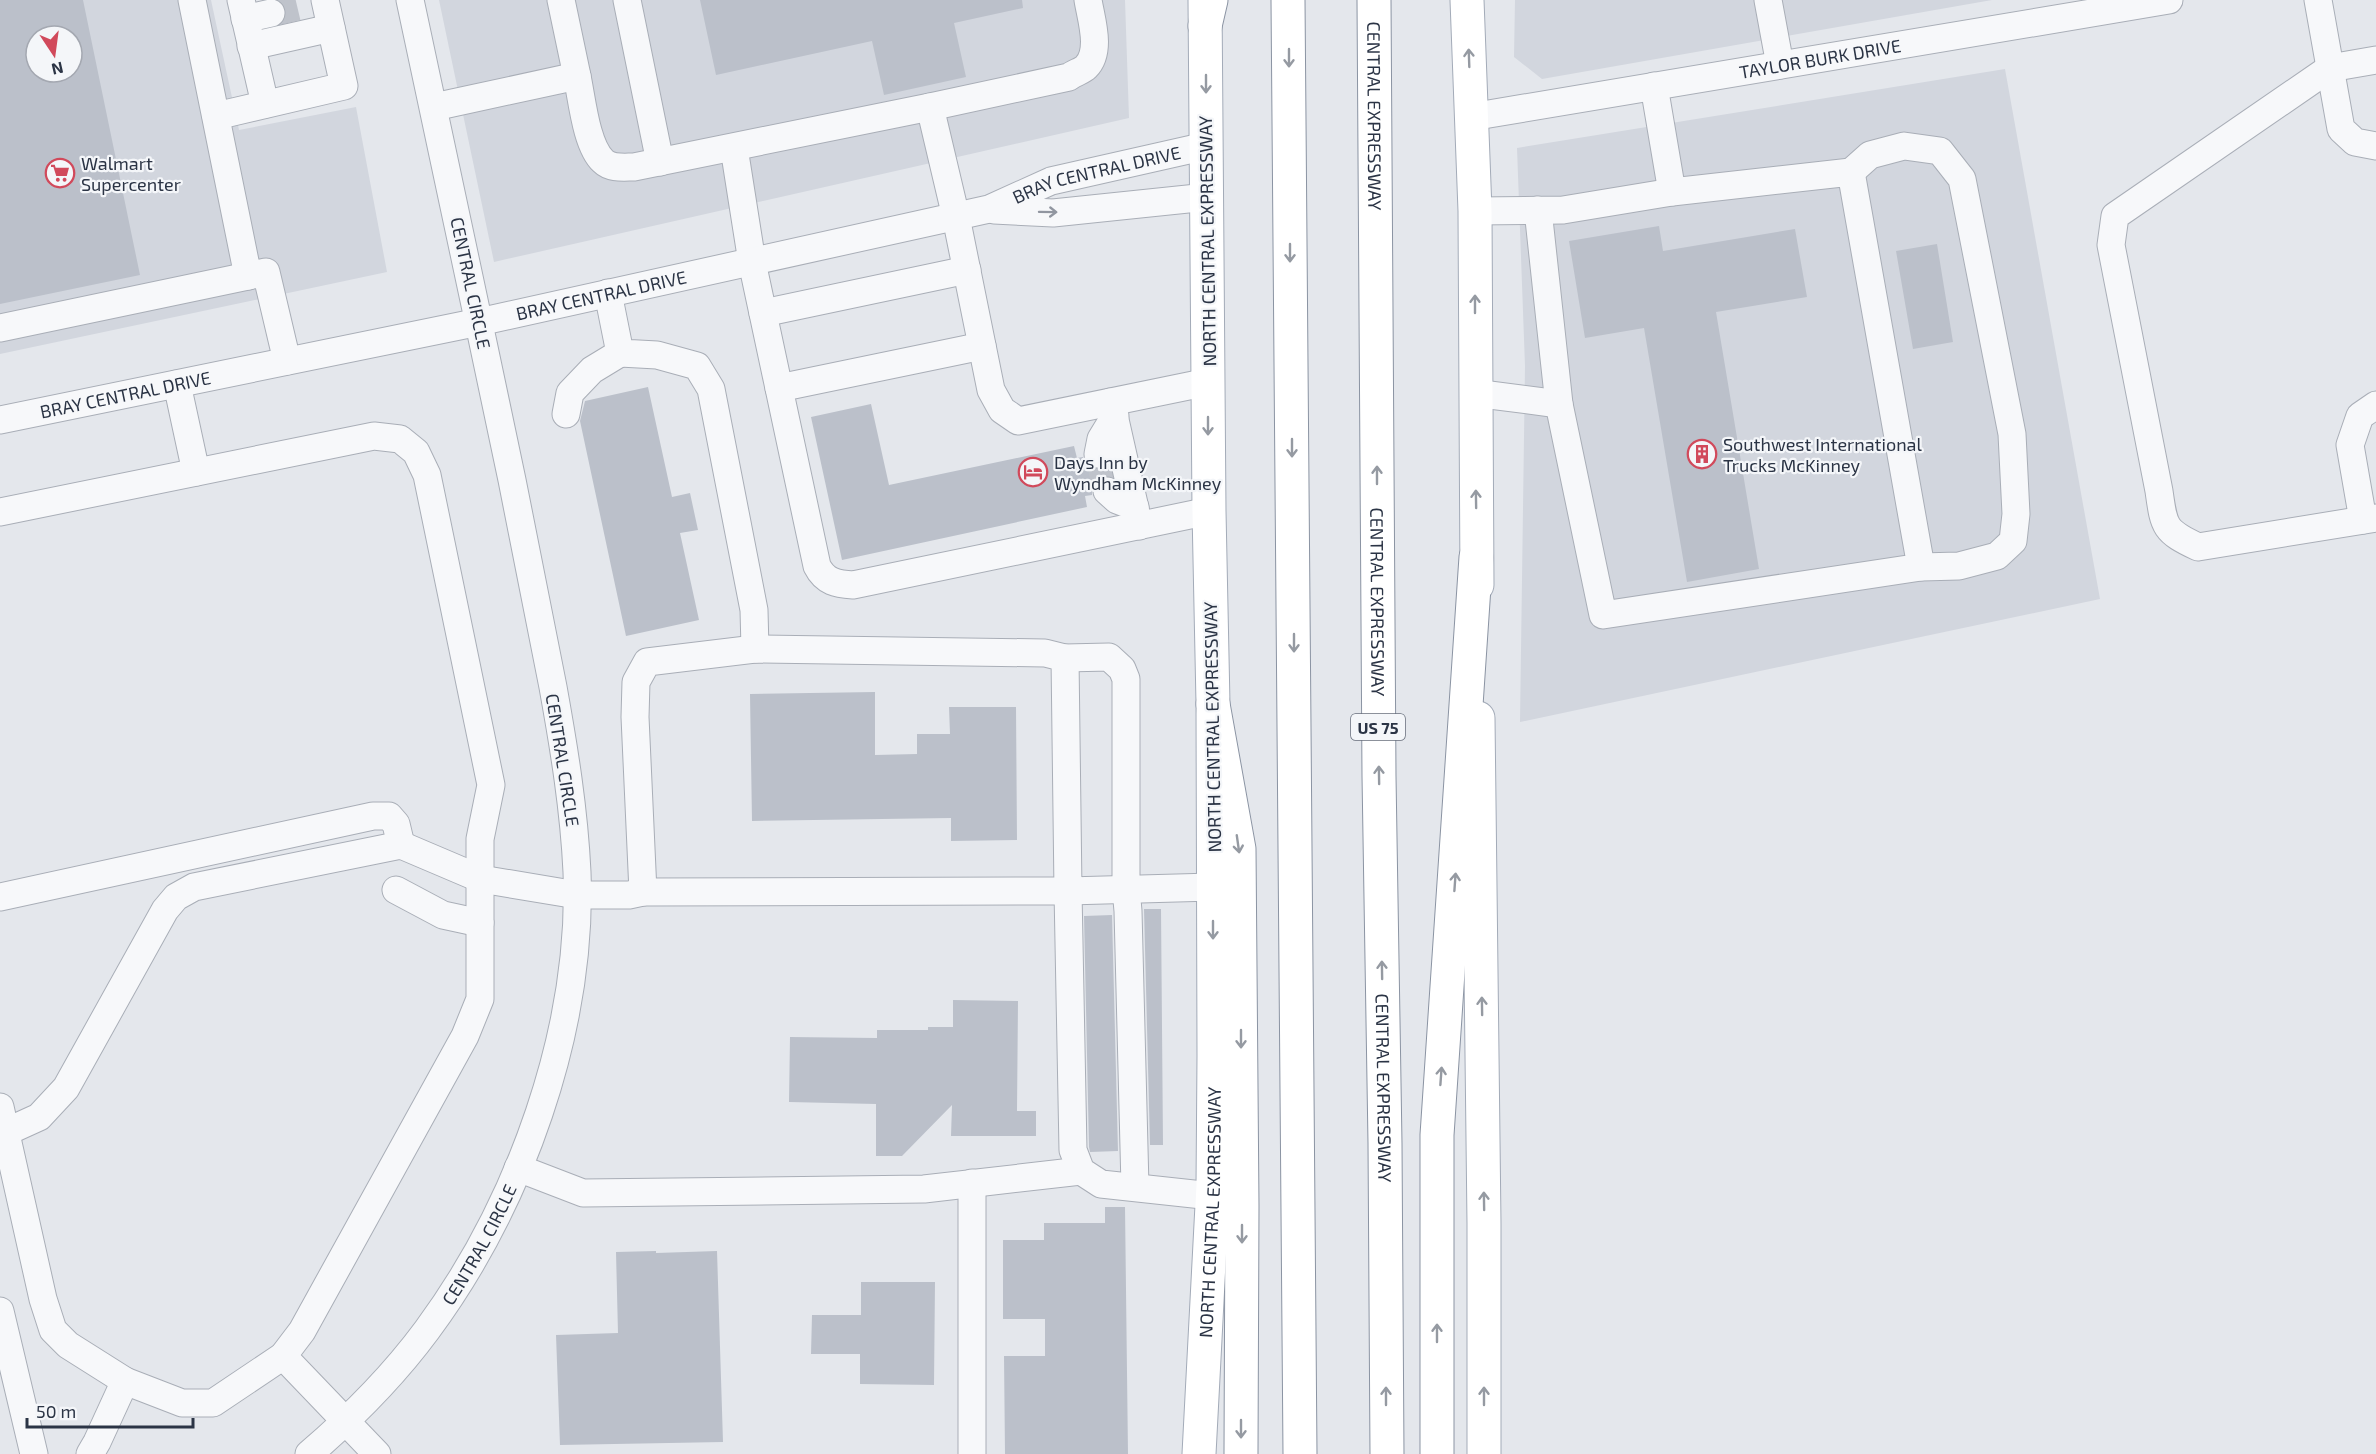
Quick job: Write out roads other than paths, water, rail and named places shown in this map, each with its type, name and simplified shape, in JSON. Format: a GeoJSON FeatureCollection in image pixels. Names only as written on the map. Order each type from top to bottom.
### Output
{"type":"FeatureCollection","features":[{"type":"Feature","properties":{"kind":"main road"},"geometry":{"type":"LineString","coordinates":[[1288,0],[1300,1454]]}},
{"type":"Feature","properties":{"kind":"main road","name":"CENTRAL EXPRESSWAY"},"geometry":{"type":"LineString","coordinates":[[1374,0],[1379,764],[1387,1454]]}},
{"type":"Feature","properties":{"kind":"main road"},"geometry":{"type":"LineString","coordinates":[[1467,0],[1475,212],[1474,393],[1484,1200],[1484,1454]]}},
{"type":"Feature","properties":{"kind":"main road","name":"NORTH CENTRAL EXPRESSWAY"},"geometry":{"type":"LineString","coordinates":[[1199,1454],[1212,1196],[1213,704],[1209,511],[1207,9]]}},
{"type":"Feature","properties":{"kind":"main road"},"geometry":{"type":"LineString","coordinates":[[1437,1454],[1437,1135],[1476,557]]}},
{"type":"Feature","properties":{"kind":"main road"},"geometry":{"type":"LineString","coordinates":[[1213,704],[1239,849],[1242,1206],[1241,1454]]}},
{"type":"Feature","properties":{"kind":"street"},"geometry":{"type":"LineString","coordinates":[[192,0],[248,276]]}},
{"type":"Feature","properties":{"kind":"street","name":"CENTRAL CIRCLE"},"geometry":{"type":"LineString","coordinates":[[309,1454],[345,1422],[399,1365],[426,1331],[460,1282],[507,1194],[546,1094],[560,1042],[568,999],[577,921],[574,824],[568,768],[537,603],[410,0]]}},
{"type":"Feature","properties":{"kind":"street"},"geometry":{"type":"LineString","coordinates":[[561,0],[593,147],[604,162],[617,167],[634,167],[734,148],[1069,76],[1086,66],[1094,54],[1094,34],[1088,0]]}},
{"type":"Feature","properties":{"kind":"street"},"geometry":{"type":"LineString","coordinates":[[627,0],[660,162]]}},
{"type":"Feature","properties":{"kind":"street"},"geometry":{"type":"LineString","coordinates":[[1768,0],[1780,65]]}},
{"type":"Feature","properties":{"kind":"street","name":"TAYLOR BURK DRIVE"},"geometry":{"type":"LineString","coordinates":[[1471,117],[1780,65],[2052,10],[2169,0]]}},
{"type":"Feature","properties":{"kind":"street"},"geometry":{"type":"LineString","coordinates":[[2318,0],[2341,129],[2355,142],[2376,146]]}},
{"type":"Feature","properties":{"kind":"street"},"geometry":{"type":"LineString","coordinates":[[216,116],[344,86],[331,28],[320,2]]}},
{"type":"Feature","properties":{"kind":"street"},"geometry":{"type":"LineString","coordinates":[[252,11],[251,46],[265,104]]}},
{"type":"Feature","properties":{"kind":"street"},"geometry":{"type":"LineString","coordinates":[[251,46],[331,28]]}},
{"type":"Feature","properties":{"kind":"street"},"geometry":{"type":"LineString","coordinates":[[2376,60],[2330,68],[2115,216],[2111,245],[2164,524],[2178,538],[2198,547],[2370,519],[2350,445],[2360,416],[2376,405]]}},
{"type":"Feature","properties":{"kind":"street"},"geometry":{"type":"LineString","coordinates":[[434,107],[578,76]]}},
{"type":"Feature","properties":{"kind":"street"},"geometry":{"type":"LineString","coordinates":[[1654,86],[1672,192]]}},
{"type":"Feature","properties":{"kind":"street"},"geometry":{"type":"LineString","coordinates":[[930,107],[956,217],[991,390],[1002,410],[1018,421],[1113,409],[1208,382]]}},
{"type":"Feature","properties":{"kind":"street","name":"BRAY CENTRAL DRIVE"},"geometry":{"type":"LineString","coordinates":[[0,420],[478,322],[956,217],[989,209],[1051,181],[1206,146]]}},
{"type":"Feature","properties":{"kind":"street"},"geometry":{"type":"LineString","coordinates":[[1475,212],[1538,210],[1563,210],[1672,192],[1851,172],[1870,155],[1904,147],[1940,151],[1962,179],[2001,375],[2012,434],[2016,514],[2013,541],[1997,556],[1959,566],[1921,567],[1603,615],[1559,404],[1538,210]]}},
{"type":"Feature","properties":{"kind":"street"},"geometry":{"type":"LineString","coordinates":[[734,148],[752,262],[817,566],[821,575],[836,584],[853,585],[1137,516],[1209,511]]}},
{"type":"Feature","properties":{"kind":"street"},"geometry":{"type":"LineString","coordinates":[[1851,172],[1921,567]]}},
{"type":"Feature","properties":{"kind":"street","name":"BRAY CENTRAL DRIVE"},"geometry":{"type":"LineString","coordinates":[[989,209],[1053,213],[1207,197]]}},
{"type":"Feature","properties":{"kind":"street"},"geometry":{"type":"LineString","coordinates":[[763,313],[967,270]]}},
{"type":"Feature","properties":{"kind":"street"},"geometry":{"type":"LineString","coordinates":[[0,328],[266,272],[287,361]]}},
{"type":"Feature","properties":{"kind":"street"},"geometry":{"type":"LineString","coordinates":[[608,293],[620,353]]}},
{"type":"Feature","properties":{"kind":"street"},"geometry":{"type":"LineString","coordinates":[[779,388],[982,346]]}},
{"type":"Feature","properties":{"kind":"street"},"geometry":{"type":"LineString","coordinates":[[566,414],[570,393],[592,370],[620,353],[657,355],[697,366],[711,388],[754,610],[755,649]]}},
{"type":"Feature","properties":{"kind":"street"},"geometry":{"type":"LineString","coordinates":[[177,384],[196,472]]}},
{"type":"Feature","properties":{"kind":"street"},"geometry":{"type":"LineString","coordinates":[[1474,393],[1559,404]]}},
{"type":"Feature","properties":{"kind":"street"},"geometry":{"type":"LineString","coordinates":[[1098,454],[1101,439],[1113,409]]}},
{"type":"Feature","properties":{"kind":"street"},"geometry":{"type":"LineString","coordinates":[[1113,409],[1137,516]]}},
{"type":"Feature","properties":{"kind":"street"},"geometry":{"type":"LineString","coordinates":[[0,512],[374,436],[400,439],[416,452],[428,474],[491,785],[480,838],[481,879],[480,999],[465,1036],[302,1331],[283,1356],[213,1403],[182,1403],[125,1381],[68,1346],[53,1330],[43,1299],[3,1120],[39,1117],[66,1088],[165,910],[176,897],[194,887],[401,845],[481,879],[577,895],[629,895],[643,892],[1068,891],[1213,886]]}},
{"type":"Feature","properties":{"kind":"street"},"geometry":{"type":"LineString","coordinates":[[1107,491],[1137,516]]}},
{"type":"Feature","properties":{"kind":"street"},"geometry":{"type":"LineString","coordinates":[[643,892],[635,717],[636,682],[647,662],[755,649],[1045,653],[1065,658],[1109,657],[1122,669],[1126,679],[1126,889],[1136,1187]]}},
{"type":"Feature","properties":{"kind":"street"},"geometry":{"type":"LineString","coordinates":[[1065,658],[1073,1150],[1081,1171],[1101,1184],[1212,1196]]}},
{"type":"Feature","properties":{"kind":"street"},"geometry":{"type":"LineString","coordinates":[[0,897],[373,816],[389,816],[396,824],[401,845]]}},
{"type":"Feature","properties":{"kind":"street"},"geometry":{"type":"LineString","coordinates":[[396,890],[443,915],[480,923]]}},
{"type":"Feature","properties":{"kind":"street"},"geometry":{"type":"LineString","coordinates":[[518,1168],[583,1193],[924,1189],[1081,1171]]}},
{"type":"Feature","properties":{"kind":"street"},"geometry":{"type":"LineString","coordinates":[[972,1183],[972,1454]]}},
{"type":"Feature","properties":{"kind":"street"},"geometry":{"type":"LineString","coordinates":[[0,1311],[34,1454]]}},
{"type":"Feature","properties":{"kind":"street"},"geometry":{"type":"LineString","coordinates":[[283,1356],[377,1454]]}},
{"type":"Feature","properties":{"kind":"street"},"geometry":{"type":"LineString","coordinates":[[90,1454],[125,1381]]}},
{"type":"Feature","properties":{"kind":"tunnel"},"geometry":{"type":"LineString","coordinates":[[271,13],[309,4]]}},
{"type":"Feature","properties":{"kind":"tunnel"},"geometry":{"type":"LineString","coordinates":[[1098,454],[1107,491]]}},
{"type":"Feature","properties":{"kind":"place","name":"Walmart Supercenter"},"geometry":{"type":"Point","coordinates":[60,173]}},
{"type":"Feature","properties":{"kind":"place","name":"Southwest International Trucks McKinney"},"geometry":{"type":"Point","coordinates":[1702,454]}},
{"type":"Feature","properties":{"kind":"place","name":"Days Inn by Wyndham McKinney"},"geometry":{"type":"Point","coordinates":[1033,472]}}]}
